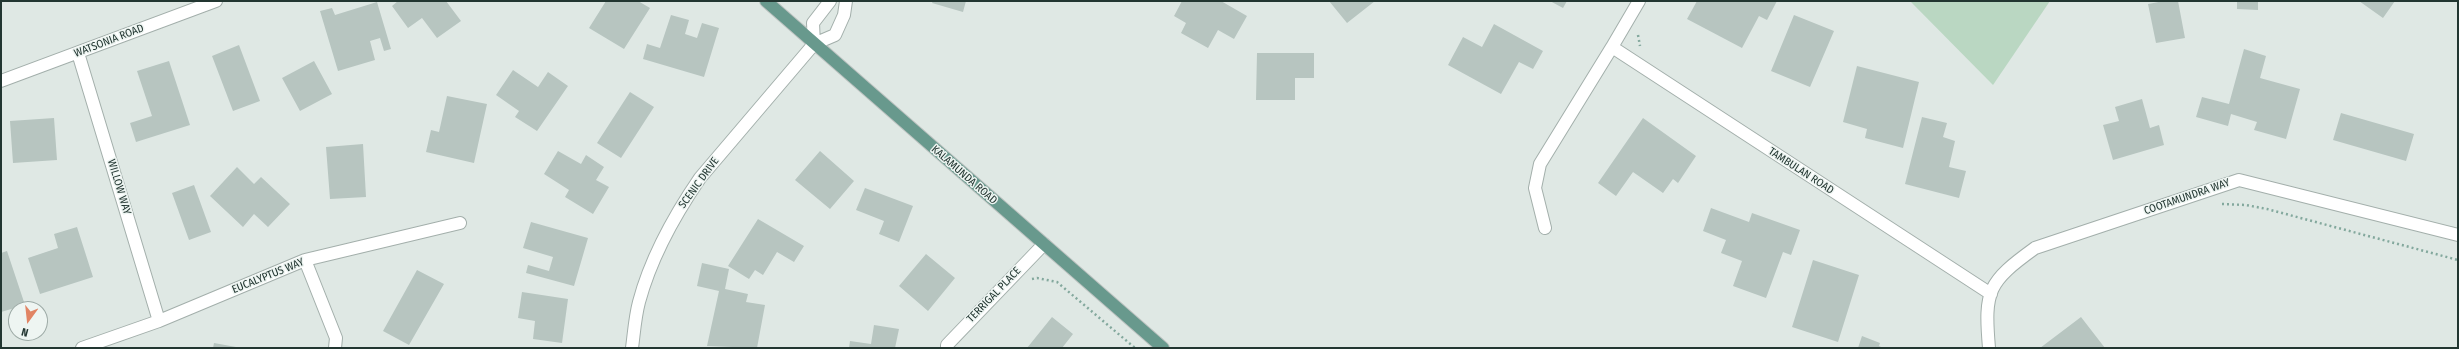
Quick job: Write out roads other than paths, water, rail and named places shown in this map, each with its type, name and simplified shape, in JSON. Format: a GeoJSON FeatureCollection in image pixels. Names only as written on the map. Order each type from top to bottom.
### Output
{"type":"FeatureCollection","features":[{"type":"Feature","properties":{"kind":"main road","name":"KALAMUNDA ROAD"},"geometry":{"type":"LineString","coordinates":[[766,1],[1162,348]]}},
{"type":"Feature","properties":{"kind":"street","name":"WATSONIA ROAD"},"geometry":{"type":"LineString","coordinates":[[1,81],[216,1]]}},
{"type":"Feature","properties":{"kind":"street"},"geometry":{"type":"LineString","coordinates":[[830,1],[813,23],[814,44],[835,35],[844,15],[846,1]]}},
{"type":"Feature","properties":{"kind":"street"},"geometry":{"type":"LineString","coordinates":[[1545,228],[1535,188],[1540,164],[1639,1]]}},
{"type":"Feature","properties":{"kind":"street","name":"SCENIC DRIVE"},"geometry":{"type":"LineString","coordinates":[[632,348],[638,303],[646,280],[666,235],[686,198],[700,178],[814,44]]}},
{"type":"Feature","properties":{"kind":"street","name":"TAMBULAN ROAD"},"geometry":{"type":"LineString","coordinates":[[1612,47],[1990,294]]}},
{"type":"Feature","properties":{"kind":"street","name":"WILLOW WAY"},"geometry":{"type":"LineString","coordinates":[[78,53],[159,321]]}},
{"type":"Feature","properties":{"kind":"street","name":"COOTAMUNDRA WAY"},"geometry":{"type":"LineString","coordinates":[[1989,348],[1988,305],[1992,286],[2009,267],[2035,248],[2239,180],[2458,235]]}},
{"type":"Feature","properties":{"kind":"street","name":"EUCALYPTUS WAY"},"geometry":{"type":"LineString","coordinates":[[82,348],[159,321],[305,260],[460,223]]}},
{"type":"Feature","properties":{"kind":"street","name":"TERRIGAL PLACE"},"geometry":{"type":"LineString","coordinates":[[947,348],[947,345],[1044,244]]}},
{"type":"Feature","properties":{"kind":"street"},"geometry":{"type":"LineString","coordinates":[[305,260],[336,338],[335,348]]}}]}
